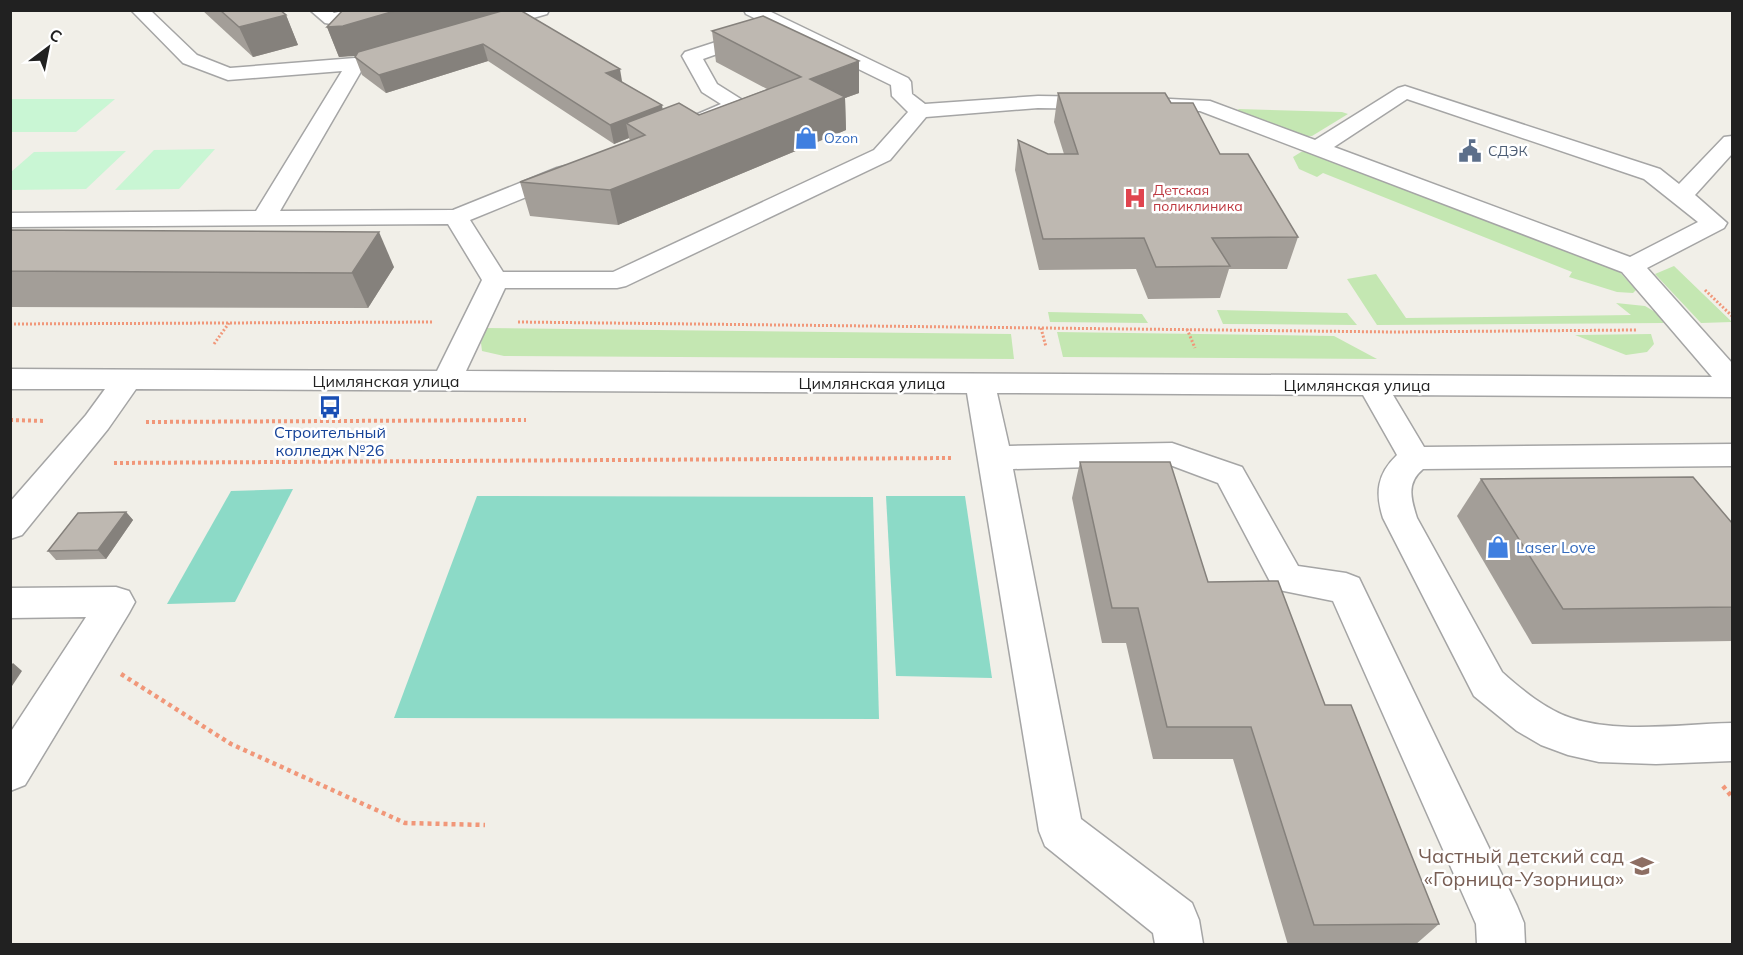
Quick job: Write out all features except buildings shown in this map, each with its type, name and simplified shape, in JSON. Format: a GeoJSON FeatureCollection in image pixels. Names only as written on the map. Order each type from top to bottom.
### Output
{"type":"FeatureCollection","features":[{"type":"Feature","properties":{"kind":"street"},"geometry":{"type":"LineString","coordinates":[[140,10],[190,59],[228,74],[356,64],[421,45]]}},
{"type":"Feature","properties":{"kind":"street"},"geometry":{"type":"LineString","coordinates":[[318,10],[331,19],[377,10]]}},
{"type":"Feature","properties":{"kind":"street"},"geometry":{"type":"LineString","coordinates":[[465,32],[541,10]]}},
{"type":"Feature","properties":{"kind":"street"},"geometry":{"type":"LineString","coordinates":[[752,10],[901,82],[902,96],[920,111],[1038,102],[1203,105],[1319,147],[1631,266],[1732,381]]}},
{"type":"Feature","properties":{"kind":"street"},"geometry":{"type":"LineString","coordinates":[[683,126],[737,105],[709,88],[692,56],[782,25]]}},
{"type":"Feature","properties":{"kind":"street"},"geometry":{"type":"LineString","coordinates":[[264,218],[356,64]]}},
{"type":"Feature","properties":{"kind":"street"},"geometry":{"type":"LineString","coordinates":[[1319,147],[1405,92],[1652,174],[1724,223]]}},
{"type":"Feature","properties":{"kind":"street"},"geometry":{"type":"LineString","coordinates":[[495,280],[617,280],[882,155],[920,111]]}},
{"type":"Feature","properties":{"kind":"street"},"geometry":{"type":"LineString","coordinates":[[1682,195],[1732,142]]}},
{"type":"Feature","properties":{"kind":"street"},"geometry":{"type":"LineString","coordinates":[[10,220],[456,217],[586,165]]}},
{"type":"Feature","properties":{"kind":"street"},"geometry":{"type":"LineString","coordinates":[[456,217],[495,280]]}},
{"type":"Feature","properties":{"kind":"street"},"geometry":{"type":"LineString","coordinates":[[1631,266],[1724,223]]}},
{"type":"Feature","properties":{"kind":"street"},"geometry":{"type":"LineString","coordinates":[[447,381],[495,280]]}},
{"type":"Feature","properties":{"kind":"street","name":"Цимлянская улица"},"geometry":{"type":"LineString","coordinates":[[10,380],[1732,387]]}},
{"type":"Feature","properties":{"kind":"street"},"geometry":{"type":"LineString","coordinates":[[10,526],[62,464],[127,380]]}},
{"type":"Feature","properties":{"kind":"street"},"geometry":{"type":"LineString","coordinates":[[980,384],[1061,831],[1175,920],[1179,945]]}},
{"type":"Feature","properties":{"kind":"street"},"geometry":{"type":"LineString","coordinates":[[1372,386],[1415,458]]}},
{"type":"Feature","properties":{"kind":"street"},"geometry":{"type":"LineString","coordinates":[[994,458],[1172,454],[1230,475],[1287,579],[1346,588],[1500,923],[1501,945]]}},
{"type":"Feature","properties":{"kind":"street"},"geometry":{"type":"LineString","coordinates":[[1732,455],[1415,458],[1398,474],[1394,484],[1394,499],[1400,518],[1488,684],[1506,701],[1547,727],[1580,739],[1610,743],[1732,742]]}},
{"type":"Feature","properties":{"kind":"street"},"geometry":{"type":"LineString","coordinates":[[10,603],[116,603],[10,771]]}},
{"type":"Feature","properties":{"kind":"path"},"geometry":{"type":"LineString","coordinates":[[1701,285],[1732,316]]}},
{"type":"Feature","properties":{"kind":"path"},"geometry":{"type":"LineString","coordinates":[[10,324],[475,321],[1393,332],[1686,329]]}},
{"type":"Feature","properties":{"kind":"path"},"geometry":{"type":"LineString","coordinates":[[1041,328],[1046,349]]}},
{"type":"Feature","properties":{"kind":"path"},"geometry":{"type":"LineString","coordinates":[[62,464],[994,458]]}},
{"type":"Feature","properties":{"kind":"path"},"geometry":{"type":"LineString","coordinates":[[99,631],[119,674],[231,744],[405,823],[484,825]]}},
{"type":"Feature","properties":{"kind":"path"},"geometry":{"type":"LineString","coordinates":[[1722,785],[1732,797]]}},
{"type":"Feature","properties":{"kind":"green space"},"geometry":{"type":"Polygon","coordinates":[[[11,99],[115,99],[76,132],[11,132],[11,99]]]}},
{"type":"Feature","properties":{"kind":"green space"},"geometry":{"type":"Polygon","coordinates":[[[1238,109],[1348,114],[1312,136],[1302,136],[1242,115],[1238,109]]]}},
{"type":"Feature","properties":{"kind":"green space"},"geometry":{"type":"Polygon","coordinates":[[[215,149],[179,189],[115,190],[154,150],[215,149]]]}},
{"type":"Feature","properties":{"kind":"green space"},"geometry":{"type":"Polygon","coordinates":[[[126,151],[86,189],[11,190],[11,172],[34,152],[126,151]]]}},
{"type":"Feature","properties":{"kind":"green space"},"geometry":{"type":"Polygon","coordinates":[[[1314,151],[1616,268],[1636,290],[1633,293],[1617,292],[1569,277],[1572,272],[1323,173],[1317,177],[1299,169],[1293,157],[1301,152],[1314,151]]]}},
{"type":"Feature","properties":{"kind":"green space"},"geometry":{"type":"Polygon","coordinates":[[[1674,266],[1732,322],[1701,323],[1655,274],[1674,266]]]}},
{"type":"Feature","properties":{"kind":"green space"},"geometry":{"type":"Polygon","coordinates":[[[1376,274],[1406,318],[1631,315],[1616,303],[1645,306],[1667,319],[1663,323],[1377,325],[1347,279],[1376,274]]]}},
{"type":"Feature","properties":{"kind":"green space"},"geometry":{"type":"Polygon","coordinates":[[[1217,310],[1347,313],[1357,325],[1223,324],[1217,310]]]}},
{"type":"Feature","properties":{"kind":"green space"},"geometry":{"type":"Polygon","coordinates":[[[1048,312],[1142,314],[1148,323],[1050,322],[1048,312]]]}},
{"type":"Feature","properties":{"kind":"green space"},"geometry":{"type":"Polygon","coordinates":[[[486,328],[1011,334],[1014,359],[504,356],[482,351],[481,343],[486,328]]]}},
{"type":"Feature","properties":{"kind":"green space"},"geometry":{"type":"Polygon","coordinates":[[[1057,332],[1334,336],[1377,359],[1063,357],[1057,332]]]}},
{"type":"Feature","properties":{"kind":"green space"},"geometry":{"type":"Polygon","coordinates":[[[1651,334],[1654,344],[1647,352],[1626,355],[1575,335],[1651,334]]]}},
{"type":"Feature","properties":{"kind":"green space"},"geometry":{"type":"Polygon","coordinates":[[[293,489],[235,602],[167,604],[231,491],[293,489]]]}},
{"type":"Feature","properties":{"kind":"green space"},"geometry":{"type":"Polygon","coordinates":[[[477,496],[873,497],[879,719],[394,718],[477,496]]]}},
{"type":"Feature","properties":{"kind":"green space"},"geometry":{"type":"Polygon","coordinates":[[[886,496],[965,496],[992,678],[896,676],[886,496]]]}},
{"type":"Feature","properties":{"kind":"place","name":"Ozon"},"geometry":{"type":"Point","coordinates":[806,138]}},
{"type":"Feature","properties":{"kind":"place","name":"СДЭК"},"geometry":{"type":"Point","coordinates":[1470,151]}},
{"type":"Feature","properties":{"kind":"place","name":"Детская поликлиника"},"geometry":{"type":"Point","coordinates":[1135,198]}},
{"type":"Feature","properties":{"kind":"place","name":"Строительный колледж №26"},"geometry":{"type":"Point","coordinates":[330,407]}},
{"type":"Feature","properties":{"kind":"place","name":"Laser Love"},"geometry":{"type":"Point","coordinates":[1498,547]}},
{"type":"Feature","properties":{"kind":"place","name":"Частный детский сад «Горница-Узорница»"},"geometry":{"type":"Point","coordinates":[1642,866]}}]}
